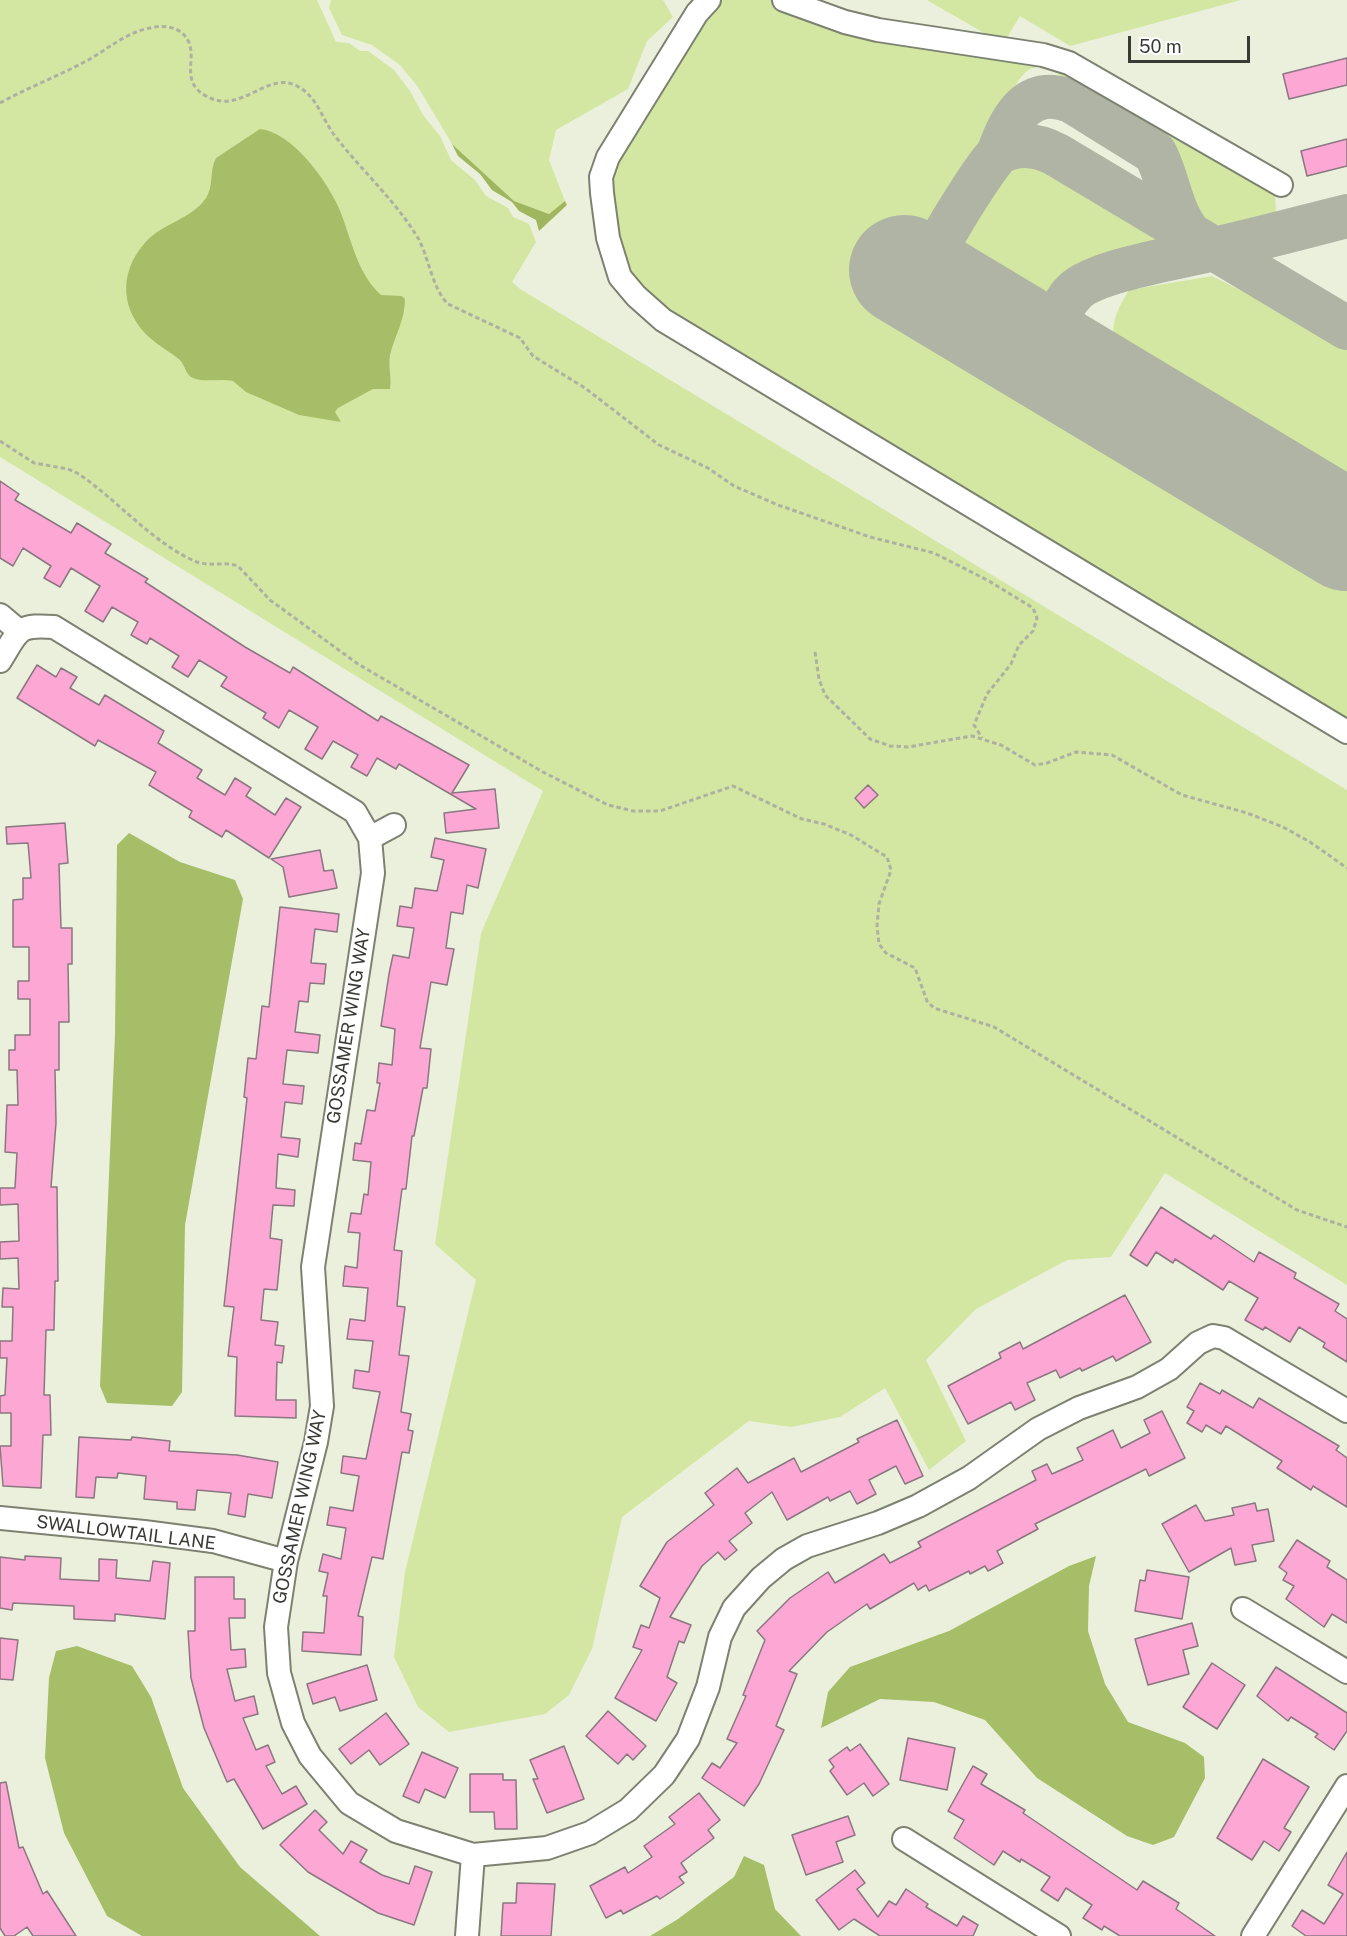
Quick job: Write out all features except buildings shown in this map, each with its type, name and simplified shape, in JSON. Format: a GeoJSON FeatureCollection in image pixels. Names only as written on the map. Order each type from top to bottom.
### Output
{"type":"FeatureCollection","features":[{"type":"Feature","properties":{"kind":"street"},"geometry":{"type":"LineString","coordinates":[[709,0],[697,13],[608,157],[602,177],[608,238],[620,278],[636,297],[663,320],[1347,732]]}},
{"type":"Feature","properties":{"kind":"street"},"geometry":{"type":"LineString","coordinates":[[784,0],[845,22],[878,30],[1043,55],[1068,63],[1281,185]]}},
{"type":"Feature","properties":{"kind":"street"},"geometry":{"type":"LineString","coordinates":[[0,615],[19,631],[0,662]]}},
{"type":"Feature","properties":{"kind":"street","name":"GOSSAMER WING WAY"},"geometry":{"type":"LineString","coordinates":[[19,631],[31,625],[54,627],[355,812],[370,838],[373,873],[313,1267],[322,1406],[316,1442],[286,1561],[276,1627],[279,1673],[293,1722],[310,1756],[349,1803],[396,1831],[473,1856],[547,1848],[590,1833],[628,1810],[664,1775],[688,1739],[708,1687],[720,1636],[734,1608],[761,1578],[784,1559],[807,1546],[878,1523],[928,1500],[969,1478],[1038,1429],[1079,1408],[1137,1387],[1169,1369],[1198,1343],[1213,1336],[1224,1338],[1347,1411]]}},
{"type":"Feature","properties":{"kind":"street"},"geometry":{"type":"LineString","coordinates":[[370,838],[394,825]]}},
{"type":"Feature","properties":{"kind":"street","name":"SWALLOWTAIL LANE"},"geometry":{"type":"LineString","coordinates":[[0,1518],[213,1541],[286,1561]]}},
{"type":"Feature","properties":{"kind":"street"},"geometry":{"type":"LineString","coordinates":[[1243,1609],[1347,1672]]}},
{"type":"Feature","properties":{"kind":"street"},"geometry":{"type":"LineString","coordinates":[[1253,1936],[1347,1786]]}},
{"type":"Feature","properties":{"kind":"street"},"geometry":{"type":"LineString","coordinates":[[904,1839],[1059,1936]]}},
{"type":"Feature","properties":{"kind":"street"},"geometry":{"type":"LineString","coordinates":[[467,1936],[473,1856]]}},
{"type":"Feature","properties":{"kind":"path"},"geometry":{"type":"LineString","coordinates":[[0,103],[91,58],[130,34],[160,26],[174,29],[185,36],[190,50],[190,76],[196,88],[207,97],[232,101],[278,83],[299,87],[310,96],[334,135],[409,225],[423,248],[442,295],[448,304],[520,338],[533,356],[562,372],[660,445],[708,468],[734,486],[778,505],[870,537],[934,554],[989,581],[1034,608],[1037,618],[1033,631],[1019,645],[1011,664],[978,711],[974,725],[982,738]]}},
{"type":"Feature","properties":{"kind":"path"},"geometry":{"type":"LineString","coordinates":[[0,441],[34,463],[68,469],[77,473],[145,527],[192,559],[211,566],[238,566],[270,600],[358,664],[543,772],[608,805],[633,811],[660,811],[733,786],[802,819],[832,826],[875,848],[887,857],[891,870],[879,904],[877,926],[879,944],[886,953],[915,968],[930,1005],[939,1011],[994,1027],[1297,1210],[1347,1227]]}},
{"type":"Feature","properties":{"kind":"path"},"geometry":{"type":"LineString","coordinates":[[815,652],[825,695],[870,739],[890,746],[908,747],[956,737],[982,738],[1001,745],[1035,765],[1076,752],[1112,755],[1182,795],[1247,813],[1283,827],[1310,842],[1347,868]]}},
{"type":"Feature","properties":{"kind":"shaded area"},"geometry":{"type":"Polygon","coordinates":[[[0,0],[317,0],[336,42],[349,43],[360,51],[368,51],[394,70],[410,91],[423,115],[440,136],[451,160],[475,180],[486,196],[508,208],[513,217],[529,224],[536,242],[512,282],[520,289],[1347,790],[1347,1285],[1165,1173],[1111,1257],[1067,1260],[976,1309],[926,1360],[966,1441],[929,1470],[885,1388],[840,1417],[791,1427],[749,1421],[622,1517],[592,1649],[569,1695],[545,1714],[449,1732],[418,1707],[394,1657],[405,1572],[476,1280],[435,1244],[481,933],[543,791],[0,457],[0,0]]]}},
{"type":"Feature","properties":{"kind":"shaded area"},"geometry":{"type":"Polygon","coordinates":[[[331,0],[663,0],[673,17],[647,41],[628,89],[556,130],[549,160],[565,201],[549,214],[514,201],[452,144],[418,87],[400,65],[372,45],[342,35],[329,8],[331,0]]]}},
{"type":"Feature","properties":{"kind":"shaded area"},"geometry":{"type":"Polygon","coordinates":[[[713,0],[774,0],[1039,58],[1275,193],[1276,215],[1233,225],[1209,223],[1199,217],[1191,206],[1179,160],[1172,144],[1046,67],[1037,67],[1025,73],[1019,80],[920,244],[912,240],[884,287],[1347,566],[1347,729],[637,295],[612,235],[611,157],[713,0]]]}},
{"type":"Feature","properties":{"kind":"shaded area"},"geometry":{"type":"Polygon","coordinates":[[[927,0],[1241,0],[1070,46],[1020,16],[1003,44],[927,0]]]}},
{"type":"Feature","properties":{"kind":"shaded area"},"geometry":{"type":"Polygon","coordinates":[[[260,129],[272,132],[295,147],[324,181],[337,204],[359,264],[372,286],[381,295],[402,296],[405,299],[402,321],[390,355],[390,389],[373,389],[338,408],[335,412],[341,422],[299,415],[246,392],[233,381],[203,380],[191,377],[180,360],[153,341],[140,328],[129,305],[126,293],[127,280],[130,268],[144,244],[159,231],[200,205],[208,193],[216,158],[260,129]]]}},
{"type":"Feature","properties":{"kind":"shaded area"},"geometry":{"type":"Polygon","coordinates":[[[452,144],[514,201],[549,214],[565,201],[567,205],[539,231],[536,220],[519,211],[512,202],[492,190],[480,174],[458,156],[452,144]]]}},
{"type":"Feature","properties":{"kind":"shaded area"},"geometry":{"type":"Polygon","coordinates":[[[1035,164],[1061,175],[1165,240],[1165,244],[1108,257],[1074,272],[1050,299],[1043,319],[960,268],[958,258],[959,242],[1003,176],[1016,168],[1035,164]]]}},
{"type":"Feature","properties":{"kind":"shaded area"},"geometry":{"type":"Polygon","coordinates":[[[1212,276],[1347,344],[1347,504],[1135,376],[1119,354],[1113,334],[1114,324],[1129,290],[1212,276]]]}},
{"type":"Feature","properties":{"kind":"shaded area"},"geometry":{"type":"Polygon","coordinates":[[[129,833],[180,862],[235,880],[243,899],[185,1225],[182,1392],[172,1406],[107,1403],[100,1386],[115,1035],[117,845],[129,833]]]}},
{"type":"Feature","properties":{"kind":"shaded area"},"geometry":{"type":"Polygon","coordinates":[[[1096,1556],[1089,1586],[1088,1631],[1105,1684],[1128,1722],[1185,1743],[1204,1757],[1205,1778],[1174,1837],[1153,1845],[1127,1836],[1037,1778],[985,1720],[934,1702],[880,1699],[821,1728],[828,1692],[850,1667],[949,1631],[1069,1566],[1096,1556]]]}},
{"type":"Feature","properties":{"kind":"shaded area"},"geometry":{"type":"Polygon","coordinates":[[[77,1646],[132,1666],[151,1697],[183,1788],[240,1867],[320,1936],[142,1936],[107,1916],[64,1833],[45,1758],[49,1678],[56,1651],[77,1646]]]}},
{"type":"Feature","properties":{"kind":"shaded area"},"geometry":{"type":"Polygon","coordinates":[[[744,1856],[764,1865],[775,1909],[801,1936],[650,1936],[678,1919],[734,1877],[744,1856]]]}},
{"type":"Feature","properties":{"kind":"taxiway"},"geometry":{"type":"LineString","coordinates":[[998,154],[1009,127],[1024,107],[1045,97],[1073,102],[1155,153],[1178,214],[1189,233]]}},
{"type":"Feature","properties":{"kind":"taxiway"},"geometry":{"type":"LineString","coordinates":[[941,292],[931,275],[930,263],[951,224],[993,159],[999,153],[1013,147],[1028,146],[1057,155],[1347,328]]}},
{"type":"Feature","properties":{"kind":"taxiway"},"geometry":{"type":"LineString","coordinates":[[1071,370],[1060,340],[1060,319],[1067,300],[1086,283],[1141,265],[1347,216]]}},
{"type":"Feature","properties":{"kind":"runway"},"geometry":{"type":"LineString","coordinates":[[904,270],[1347,536]]}}]}
